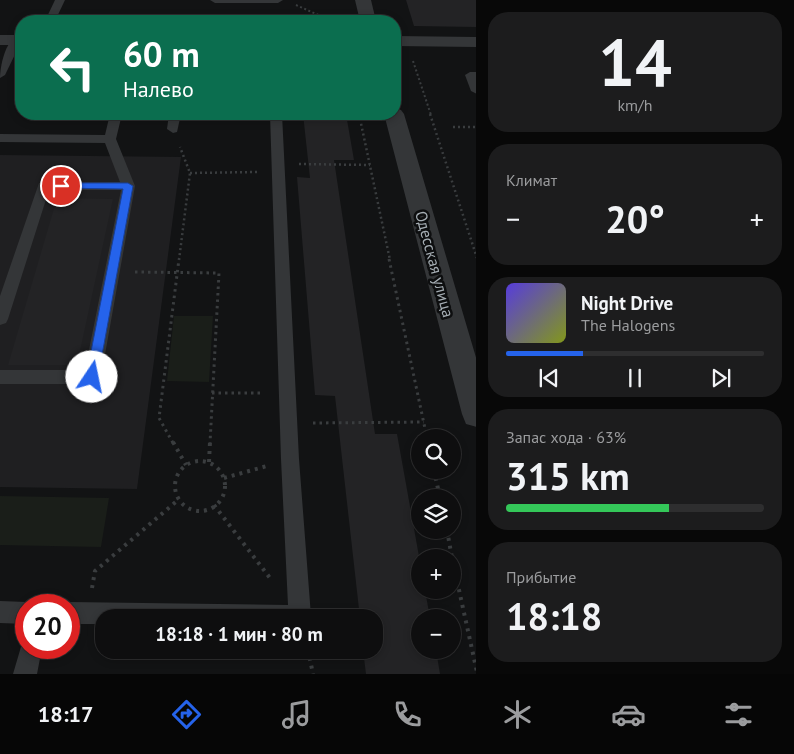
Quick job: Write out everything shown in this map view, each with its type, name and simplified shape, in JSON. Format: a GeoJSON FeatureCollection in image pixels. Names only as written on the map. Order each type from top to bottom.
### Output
{"type":"FeatureCollection","features":[{"type":"Feature","properties":{"kind":"street"},"geometry":{"type":"LineString","coordinates":[[363,0],[367,15]]}},
{"type":"Feature","properties":{"kind":"street"},"geometry":{"type":"LineString","coordinates":[[0,40],[15,40]]}},
{"type":"Feature","properties":{"kind":"street"},"geometry":{"type":"LineString","coordinates":[[401,41],[476,42]]}},
{"type":"Feature","properties":{"kind":"street","name":"Одесская улица"},"geometry":{"type":"LineString","coordinates":[[396,120],[476,414]]}},
{"type":"Feature","properties":{"kind":"lane"},"geometry":{"type":"LineString","coordinates":[[53,15],[60,0]]}},
{"type":"Feature","properties":{"kind":"lane"},"geometry":{"type":"LineString","coordinates":[[215,0],[278,0]]}},
{"type":"Feature","properties":{"kind":"lane"},"geometry":{"type":"LineString","coordinates":[[0,75],[15,47]]}},
{"type":"Feature","properties":{"kind":"lane"},"geometry":{"type":"LineString","coordinates":[[476,75],[470,75],[476,91]]}},
{"type":"Feature","properties":{"kind":"lane"},"geometry":{"type":"LineString","coordinates":[[0,377],[92,377],[128,186],[110,139],[115,120]]}},
{"type":"Feature","properties":{"kind":"lane"},"geometry":{"type":"LineString","coordinates":[[173,129],[174,120]]}},
{"type":"Feature","properties":{"kind":"lane"},"geometry":{"type":"LineString","coordinates":[[80,613],[300,616],[290,459],[276,120]]}},
{"type":"Feature","properties":{"kind":"lane"},"geometry":{"type":"LineString","coordinates":[[0,138],[110,139]]}},
{"type":"Feature","properties":{"kind":"lane"},"geometry":{"type":"LineString","coordinates":[[0,319],[44,186],[128,186]]}},
{"type":"Feature","properties":{"kind":"lane"},"geometry":{"type":"LineString","coordinates":[[0,612],[15,613]]}},
{"type":"Feature","properties":{"kind":"lane"},"geometry":{"type":"LineString","coordinates":[[25,674],[28,659]]}},
{"type":"Feature","properties":{"kind":"path"},"geometry":{"type":"LineString","coordinates":[[278,0],[299,6],[319,15]]}},
{"type":"Feature","properties":{"kind":"path"},"geometry":{"type":"LineString","coordinates":[[401,41],[476,258]]}},
{"type":"Feature","properties":{"kind":"path"},"geometry":{"type":"LineString","coordinates":[[360,120],[425,429]]}},
{"type":"Feature","properties":{"kind":"path"},"geometry":{"type":"LineString","coordinates":[[453,127],[476,127]]}},
{"type":"Feature","properties":{"kind":"path"},"geometry":{"type":"LineString","coordinates":[[173,129],[190,174],[159,418],[186,465]]}},
{"type":"Feature","properties":{"kind":"path"},"geometry":{"type":"LineString","coordinates":[[112,272],[219,273],[209,462]]}},
{"type":"Feature","properties":{"kind":"path"},"geometry":{"type":"LineString","coordinates":[[212,393],[307,393],[313,424],[424,422]]}},
{"type":"Feature","properties":{"kind":"path"},"geometry":{"type":"LineString","coordinates":[[224,478],[290,459]]}},
{"type":"Feature","properties":{"kind":"path"},"geometry":{"type":"LineString","coordinates":[[201,461],[209,462],[215,466],[224,478],[224,493],[214,505],[199,511],[184,505],[178,500],[175,493],[176,477],[186,465],[201,461]]}},
{"type":"Feature","properties":{"kind":"path"},"geometry":{"type":"LineString","coordinates":[[88,613],[95,572],[178,500]]}},
{"type":"Feature","properties":{"kind":"path"},"geometry":{"type":"LineString","coordinates":[[214,505],[271,579]]}},
{"type":"Feature","properties":{"kind":"path"},"geometry":{"type":"LineString","coordinates":[[461,599],[476,672]]}},
{"type":"Feature","properties":{"kind":"path"},"geometry":{"type":"LineString","coordinates":[[310,659],[313,674]]}},
{"type":"Feature","properties":{"kind":"shaded area"},"geometry":{"type":"Polygon","coordinates":[[[0,155],[181,157],[137,489],[0,487],[0,155]]]}},
{"type":"Feature","properties":{"kind":"shaded area"},"geometry":{"type":"Polygon","coordinates":[[[174,316],[213,316],[209,382],[167,381],[174,316]]]}},
{"type":"Feature","properties":{"kind":"shaded area"},"geometry":{"type":"Polygon","coordinates":[[[0,496],[109,498],[101,547],[0,545],[0,496]]]}},
{"type":"Feature","properties":{"kind":"building"},"geometry":{"type":"Polygon","coordinates":[[[406,0],[476,0],[476,27],[414,26],[406,0]]]}},
{"type":"Feature","properties":{"kind":"building"},"geometry":{"type":"Polygon","coordinates":[[[304,120],[347,120],[354,160],[334,160],[375,434],[397,434],[411,512],[411,539],[416,539],[418,549],[411,549],[411,599],[427,599],[428,609],[411,609],[411,659],[438,659],[440,674],[366,674],[364,659],[383,659],[383,609],[359,609],[335,396],[315,395],[297,177],[310,178],[304,120]]]}},
{"type":"Feature","properties":{"kind":"building"},"geometry":{"type":"Polygon","coordinates":[[[57,198],[113,199],[77,365],[8,365],[57,198]]]}},
{"type":"Feature","properties":{"kind":"route"},"geometry":{"type":"LineString","coordinates":[[61,186],[128,186],[92,377]]}}]}
